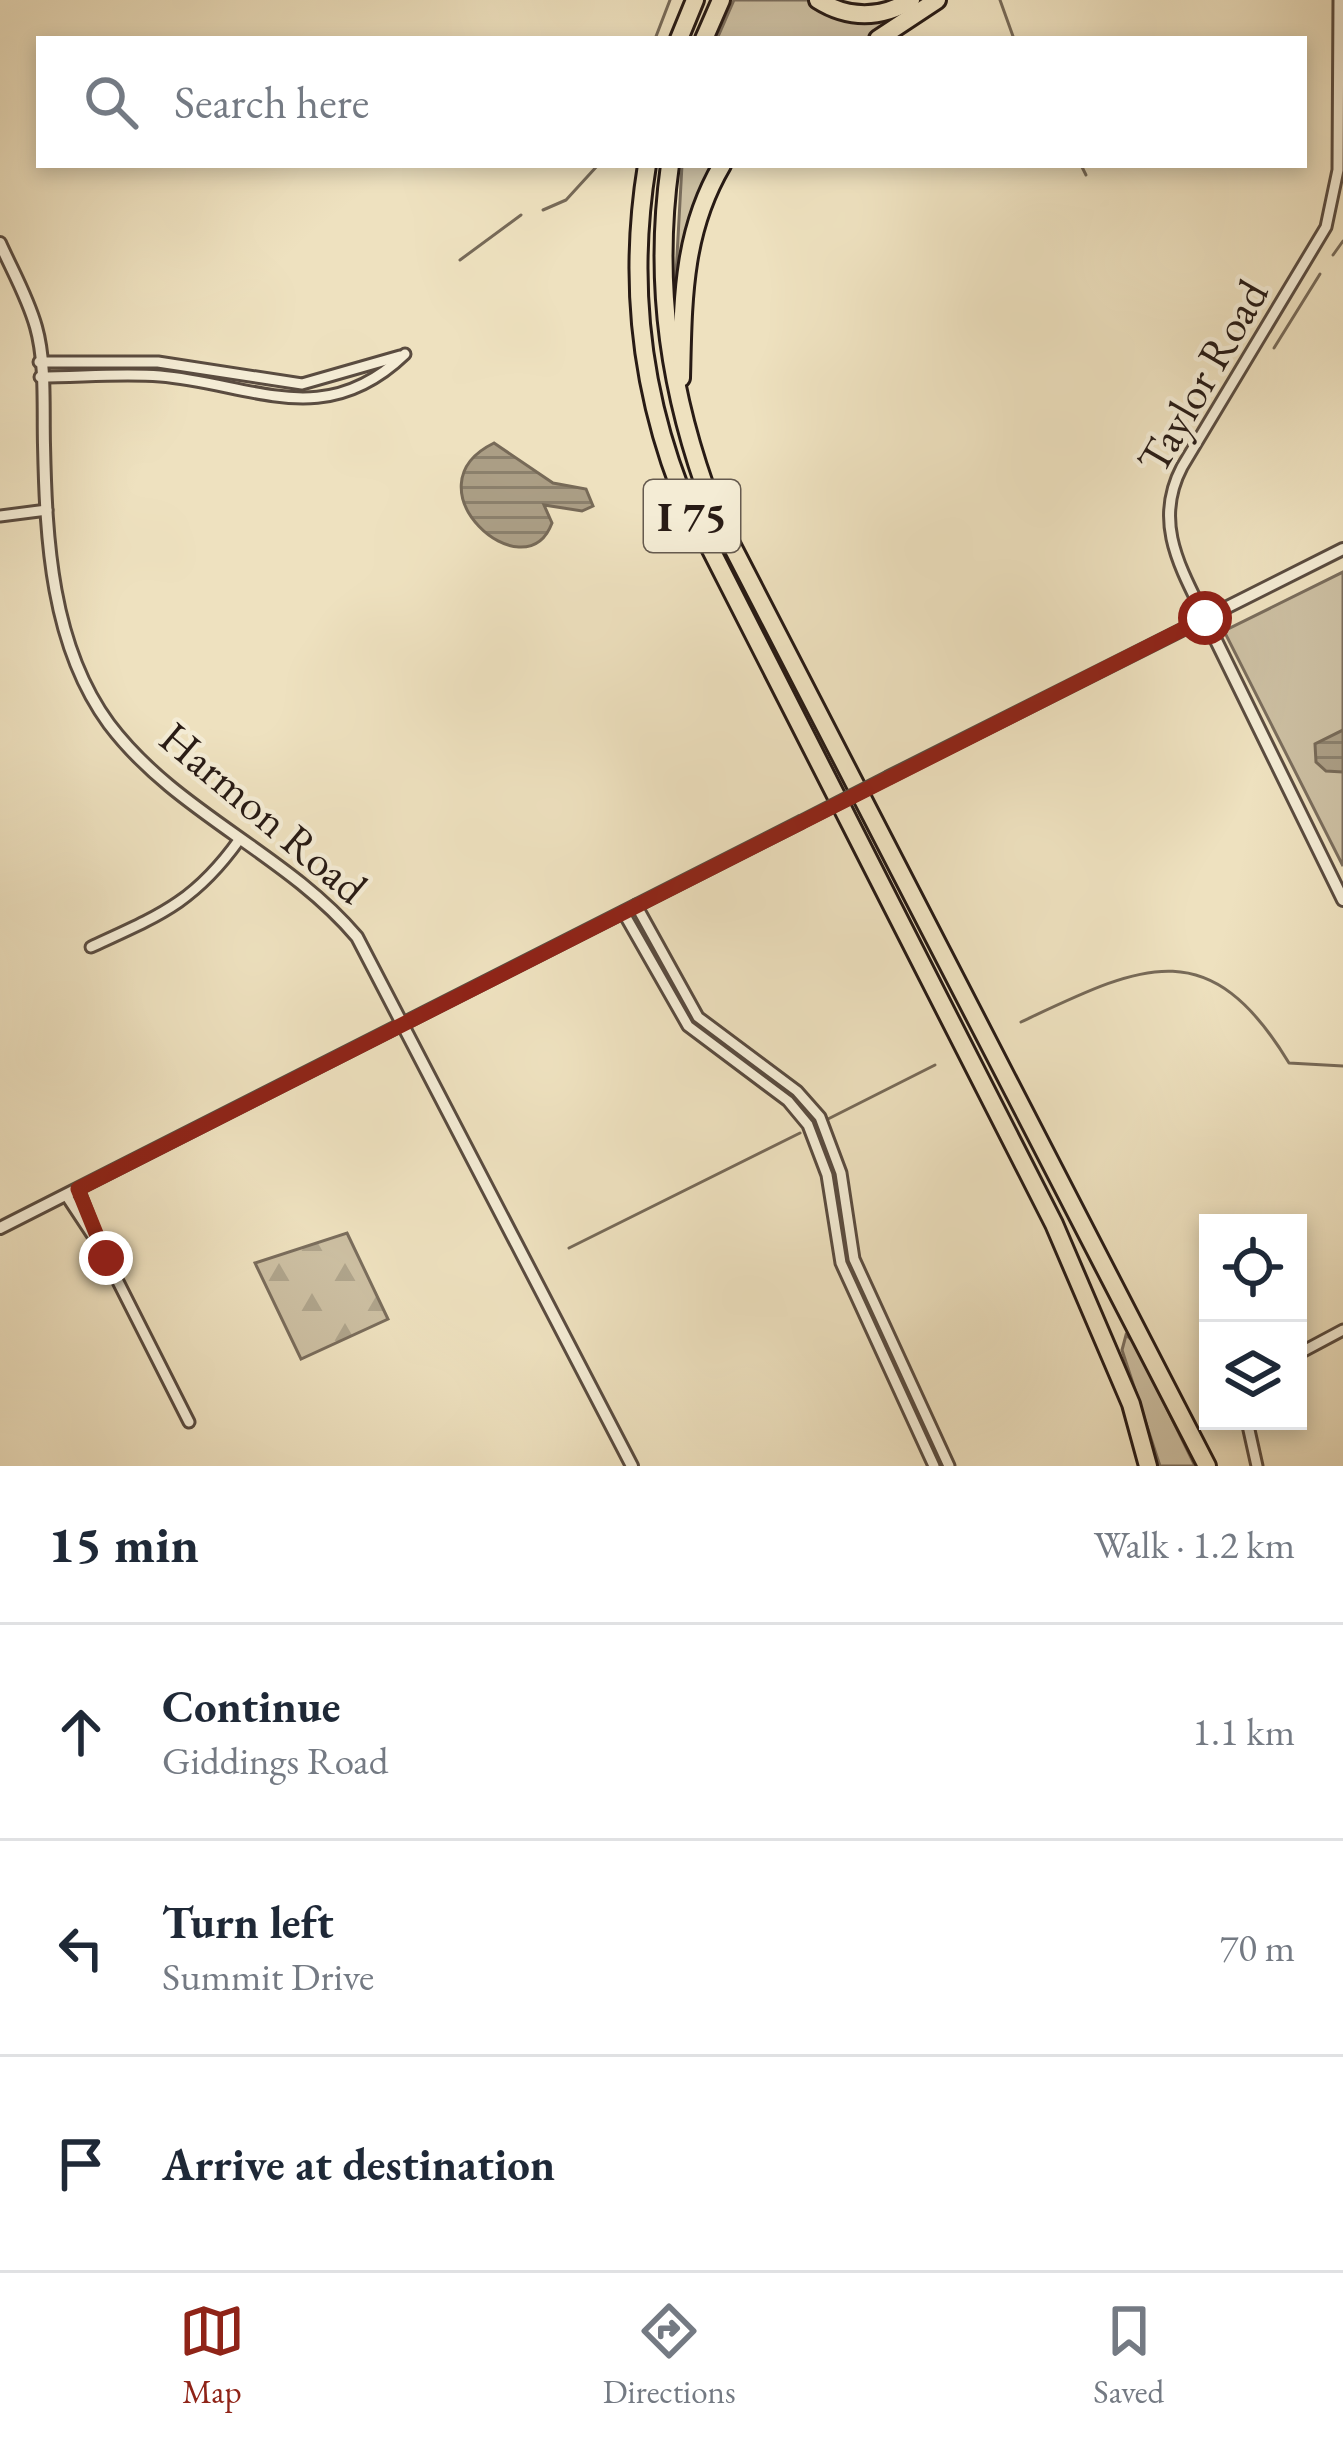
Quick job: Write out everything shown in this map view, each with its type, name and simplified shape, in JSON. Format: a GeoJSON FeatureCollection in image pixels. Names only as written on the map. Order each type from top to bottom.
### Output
{"type":"FeatureCollection","features":[{"type":"Feature","properties":{"kind":"highway"},"geometry":{"type":"LineString","coordinates":[[681,36],[695,0]]}},
{"type":"Feature","properties":{"kind":"highway"},"geometry":{"type":"LineString","coordinates":[[705,36],[722,0]]}},
{"type":"Feature","properties":{"kind":"highway"},"geometry":{"type":"LineString","coordinates":[[818,0],[843,12],[872,15],[911,0]]}},
{"type":"Feature","properties":{"kind":"highway"},"geometry":{"type":"LineString","coordinates":[[883,36],[937,0]]}},
{"type":"Feature","properties":{"kind":"highway","name":"I 75"},"geometry":{"type":"LineString","coordinates":[[647,168],[640,324],[654,408],[672,470],[1054,1224],[1131,1404],[1148,1466]]}},
{"type":"Feature","properties":{"kind":"highway","name":"I 75"},"geometry":{"type":"LineString","coordinates":[[670,168],[663,289],[680,409],[713,508],[1207,1466]]}},
{"type":"Feature","properties":{"kind":"highway"},"geometry":{"type":"LineString","coordinates":[[680,409],[687,258],[699,212],[721,168]]}},
{"type":"Feature","properties":{"kind":"street","name":"Taylor Road"},"geometry":{"type":"LineString","coordinates":[[1339,0],[1338,170],[1326,227],[1171,493],[1171,544],[1343,900]]}},
{"type":"Feature","properties":{"kind":"street","name":"Harmon Road"},"geometry":{"type":"LineString","coordinates":[[0,243],[37,329],[49,552],[69,642],[107,721],[172,790],[342,920],[369,955],[632,1466]]}},
{"type":"Feature","properties":{"kind":"street"},"geometry":{"type":"LineString","coordinates":[[39,362],[158,362],[243,380],[302,384],[405,354],[382,376],[310,399],[268,399],[163,376],[40,377]]}},
{"type":"Feature","properties":{"kind":"street"},"geometry":{"type":"LineString","coordinates":[[0,516],[47,510]]}},
{"type":"Feature","properties":{"kind":"street"},"geometry":{"type":"LineString","coordinates":[[0,1228],[1343,549]]}},
{"type":"Feature","properties":{"kind":"street"},"geometry":{"type":"LineString","coordinates":[[91,947],[166,915],[206,883],[239,840]]}},
{"type":"Feature","properties":{"kind":"street"},"geometry":{"type":"LineString","coordinates":[[630,909],[668,999],[688,1026],[788,1101],[808,1125],[826,1171],[841,1263],[934,1466]]}},
{"type":"Feature","properties":{"kind":"street"},"geometry":{"type":"LineString","coordinates":[[630,909],[698,1016],[797,1090],[820,1117],[841,1173],[854,1258],[949,1466]]}},
{"type":"Feature","properties":{"kind":"street"},"geometry":{"type":"LineString","coordinates":[[78,1189],[100,1246],[189,1422]]}},
{"type":"Feature","properties":{"kind":"street"},"geometry":{"type":"LineString","coordinates":[[65,1195],[100,1246]]}},
{"type":"Feature","properties":{"kind":"street"},"geometry":{"type":"LineString","coordinates":[[1307,1349],[1343,1330]]}},
{"type":"Feature","properties":{"kind":"street"},"geometry":{"type":"LineString","coordinates":[[1249,1430],[1257,1466]]}},
{"type":"Feature","properties":{"kind":"green space"},"geometry":{"type":"Polygon","coordinates":[[[734,0],[810,0],[825,10],[907,9],[920,0],[932,0],[874,36],[718,36],[734,0]]]}},
{"type":"Feature","properties":{"kind":"green space"},"geometry":{"type":"Polygon","coordinates":[[[682,168],[715,168],[675,292],[682,168]]]}},
{"type":"Feature","properties":{"kind":"green space"},"geometry":{"type":"Polygon","coordinates":[[[1343,572],[1343,866],[1224,631],[1343,572]]]}},
{"type":"Feature","properties":{"kind":"green space"},"geometry":{"type":"Polygon","coordinates":[[[347,1233],[388,1319],[301,1359],[255,1263],[347,1233]]]}},
{"type":"Feature","properties":{"kind":"green space"},"geometry":{"type":"Polygon","coordinates":[[[1126,1335],[1135,1343],[1195,1466],[1160,1466],[1122,1350],[1126,1335]]]}},
{"type":"Feature","properties":{"kind":"shaded area"},"geometry":{"type":"Polygon","coordinates":[[[494,443],[553,483],[586,489],[593,506],[582,511],[544,505],[552,523],[538,542],[519,547],[498,541],[479,527],[466,507],[461,484],[470,462],[494,443]]]}},
{"type":"Feature","properties":{"kind":"shaded area"},"geometry":{"type":"Polygon","coordinates":[[[1343,730],[1343,772],[1326,771],[1316,762],[1315,744],[1343,730]]]}},
{"type":"Feature","properties":{"kind":"waterway"},"geometry":{"type":"LineString","coordinates":[[656,36],[670,0]]}},
{"type":"Feature","properties":{"kind":"waterway"},"geometry":{"type":"LineString","coordinates":[[1000,0],[1013,36]]}},
{"type":"Feature","properties":{"kind":"waterway"},"geometry":{"type":"LineString","coordinates":[[543,210],[566,200],[595,168]]}},
{"type":"Feature","properties":{"kind":"waterway"},"geometry":{"type":"LineString","coordinates":[[1082,168],[1086,175]]}},
{"type":"Feature","properties":{"kind":"waterway"},"geometry":{"type":"LineString","coordinates":[[460,260],[521,215]]}},
{"type":"Feature","properties":{"kind":"waterway"},"geometry":{"type":"LineString","coordinates":[[1333,255],[1343,241]]}},
{"type":"Feature","properties":{"kind":"waterway"},"geometry":{"type":"LineString","coordinates":[[1274,348],[1320,274]]}},
{"type":"Feature","properties":{"kind":"waterway"},"geometry":{"type":"LineString","coordinates":[[1021,1022],[1102,986],[1169,971],[1200,976],[1230,992],[1259,1020],[1289,1063],[1343,1066]]}},
{"type":"Feature","properties":{"kind":"waterway"},"geometry":{"type":"LineString","coordinates":[[828,1119],[935,1065]]}},
{"type":"Feature","properties":{"kind":"waterway"},"geometry":{"type":"LineString","coordinates":[[569,1248],[800,1133]]}},
{"type":"Feature","properties":{"kind":"route"},"geometry":{"type":"LineString","coordinates":[[106,1258],[78,1189],[1205,618]]}}]}
